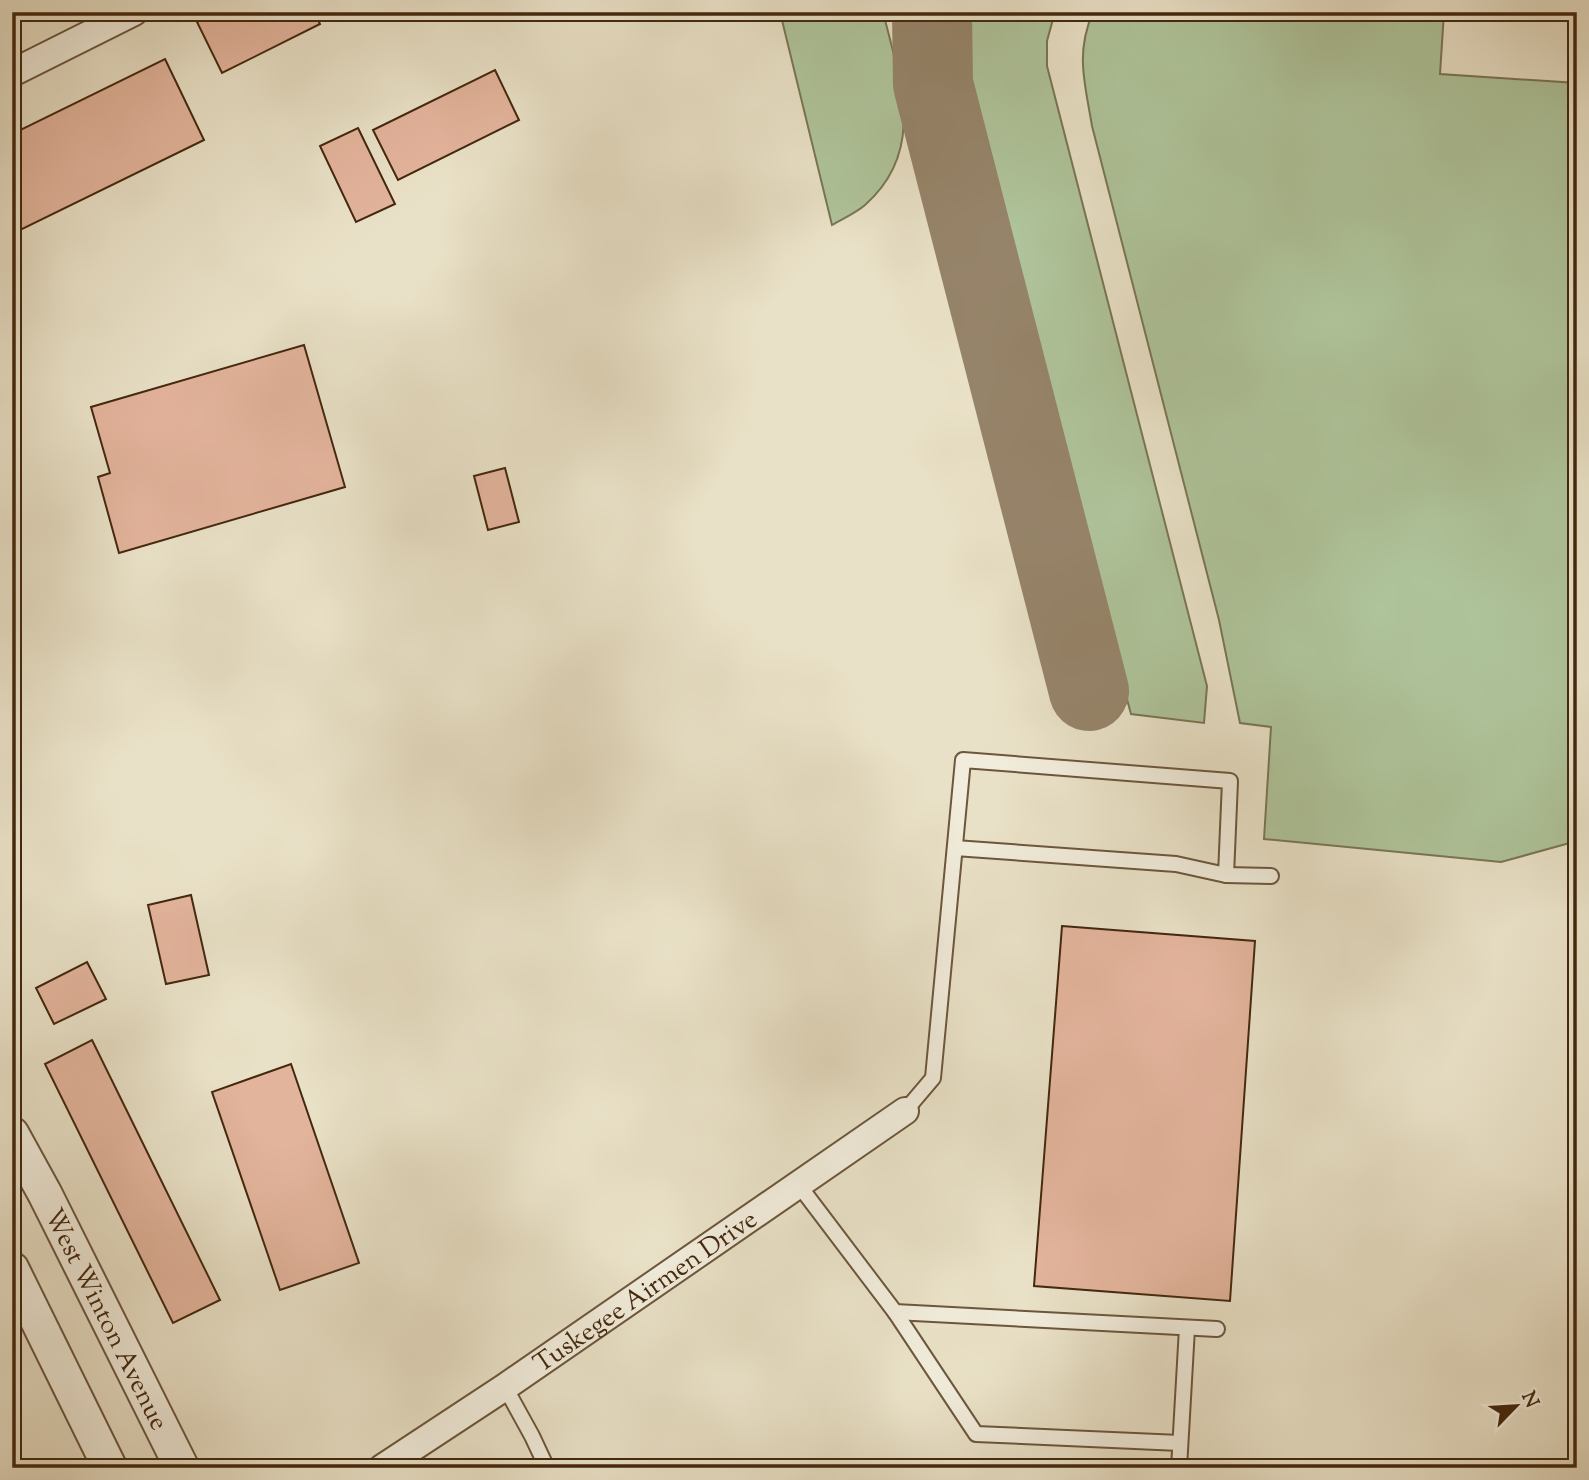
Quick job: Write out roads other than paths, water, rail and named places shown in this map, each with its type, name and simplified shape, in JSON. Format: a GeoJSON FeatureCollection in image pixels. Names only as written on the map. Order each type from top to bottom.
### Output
{"type":"FeatureCollection","features":[{"type":"Feature","properties":{"kind":"street"},"geometry":{"type":"LineString","coordinates":[[12,73],[134,12]]}},
{"type":"Feature","properties":{"kind":"street","name":"Tuskegee Airmen Drive"},"geometry":{"type":"LineString","coordinates":[[382,1468],[505,1387],[905,1111]]}},
{"type":"Feature","properties":{"kind":"street","name":"West Winton Avenue"},"geometry":{"type":"LineString","coordinates":[[12,1134],[45,1194],[182,1468]]}},
{"type":"Feature","properties":{"kind":"street"},"geometry":{"type":"LineString","coordinates":[[12,1269],[110,1468]]}},
{"type":"Feature","properties":{"kind":"street"},"geometry":{"type":"LineString","coordinates":[[79,1406],[96,1468]]}},
{"type":"Feature","properties":{"kind":"lane"},"geometry":{"type":"LineString","coordinates":[[905,1111],[933,1078],[963,760],[1230,781],[1226,875]]}},
{"type":"Feature","properties":{"kind":"lane"},"geometry":{"type":"LineString","coordinates":[[955,848],[1176,864],[1226,875],[1271,876]]}},
{"type":"Feature","properties":{"kind":"lane"},"geometry":{"type":"LineString","coordinates":[[798,1184],[895,1312],[976,1434],[1181,1443]]}},
{"type":"Feature","properties":{"kind":"lane"},"geometry":{"type":"LineString","coordinates":[[895,1312],[1217,1329]]}},
{"type":"Feature","properties":{"kind":"lane"},"geometry":{"type":"LineString","coordinates":[[1179,1468],[1187,1328]]}},
{"type":"Feature","properties":{"kind":"lane"},"geometry":{"type":"LineString","coordinates":[[505,1387],[547,1468]]}}]}
